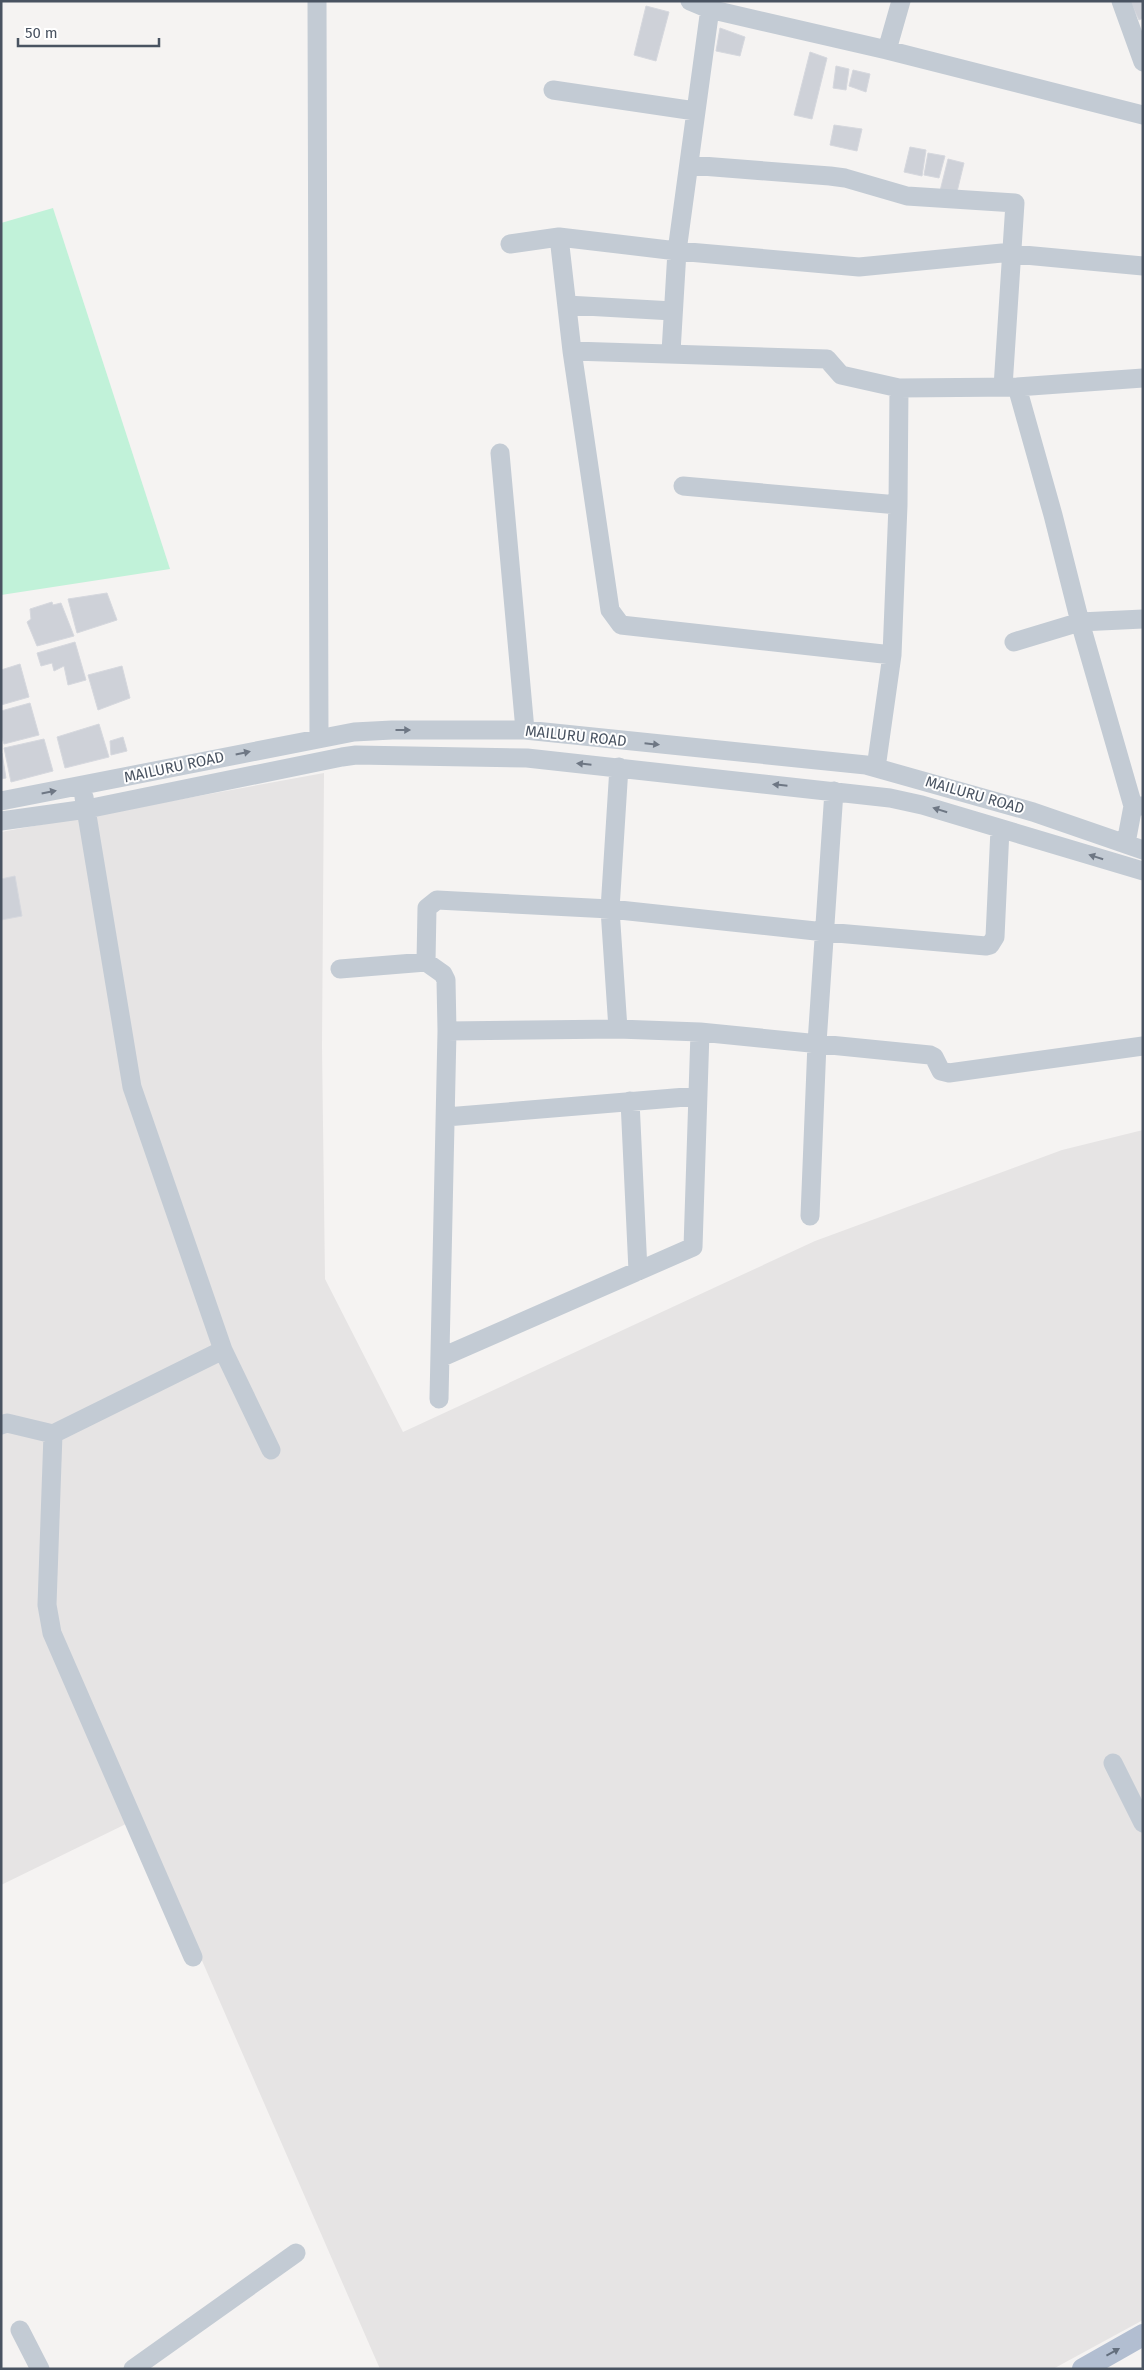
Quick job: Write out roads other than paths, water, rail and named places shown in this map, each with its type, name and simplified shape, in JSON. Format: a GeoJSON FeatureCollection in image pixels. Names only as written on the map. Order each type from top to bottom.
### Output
{"type":"FeatureCollection","features":[{"type":"Feature","properties":{"kind":"main road"},"geometry":{"type":"LineString","coordinates":[[1083,2369],[1143,2335]]}},
{"type":"Feature","properties":{"kind":"street"},"geometry":{"type":"LineString","coordinates":[[317,1],[319,737]]}},
{"type":"Feature","properties":{"kind":"street"},"geometry":{"type":"LineString","coordinates":[[690,1],[1143,115]]}},
{"type":"Feature","properties":{"kind":"street"},"geometry":{"type":"LineString","coordinates":[[887,50],[901,1]]}},
{"type":"Feature","properties":{"kind":"street"},"geometry":{"type":"LineString","coordinates":[[1121,1],[1143,62]]}},
{"type":"Feature","properties":{"kind":"street"},"geometry":{"type":"LineString","coordinates":[[671,352],[677,251],[710,5]]}},
{"type":"Feature","properties":{"kind":"street"},"geometry":{"type":"LineString","coordinates":[[553,90],[695,110]]}},
{"type":"Feature","properties":{"kind":"street"},"geometry":{"type":"LineString","coordinates":[[689,165],[830,176],[845,178],[907,196],[1012,202],[1016,208],[1010,387],[1054,515],[1080,622],[1138,806],[1134,846]]}},
{"type":"Feature","properties":{"kind":"street"},"geometry":{"type":"LineString","coordinates":[[559,237],[572,351],[610,610],[621,625],[892,655]]}},
{"type":"Feature","properties":{"kind":"street"},"geometry":{"type":"LineString","coordinates":[[510,244],[559,237],[677,251],[859,267],[1002,253],[1143,266]]}},
{"type":"Feature","properties":{"kind":"street"},"geometry":{"type":"LineString","coordinates":[[566,305],[673,311]]}},
{"type":"Feature","properties":{"kind":"street"},"geometry":{"type":"LineString","coordinates":[[572,351],[671,352],[827,359],[841,375],[899,388],[1010,387],[1143,378]]}},
{"type":"Feature","properties":{"kind":"street"},"geometry":{"type":"LineString","coordinates":[[876,768],[892,655],[898,505],[899,388]]}},
{"type":"Feature","properties":{"kind":"street"},"geometry":{"type":"LineString","coordinates":[[500,453],[525,730]]}},
{"type":"Feature","properties":{"kind":"street"},"geometry":{"type":"LineString","coordinates":[[683,486],[898,505]]}},
{"type":"Feature","properties":{"kind":"street"},"geometry":{"type":"LineString","coordinates":[[1014,642],[1080,622],[1143,619]]}},
{"type":"Feature","properties":{"kind":"street","name":"MAILURU ROAD"},"geometry":{"type":"LineString","coordinates":[[1,801],[319,737],[354,732],[392,730],[525,730],[876,768],[1034,812],[1134,846]]}},
{"type":"Feature","properties":{"kind":"street"},"geometry":{"type":"LineString","coordinates":[[1,821],[87,809],[356,755],[502,757],[906,800],[1143,871]]}},
{"type":"Feature","properties":{"kind":"street"},"geometry":{"type":"LineString","coordinates":[[618,1029],[610,909],[619,768]]}},
{"type":"Feature","properties":{"kind":"street"},"geometry":{"type":"LineString","coordinates":[[81,786],[87,809],[132,1087],[223,1350],[271,1450]]}},
{"type":"Feature","properties":{"kind":"street"},"geometry":{"type":"LineString","coordinates":[[810,1216],[817,1043],[834,792]]}},
{"type":"Feature","properties":{"kind":"street"},"geometry":{"type":"LineString","coordinates":[[426,962],[427,908],[436,900],[610,909],[825,932],[990,945],[995,937],[1000,829]]}},
{"type":"Feature","properties":{"kind":"street"},"geometry":{"type":"LineString","coordinates":[[340,969],[426,962],[443,974],[446,980],[448,1031],[439,1399]]}},
{"type":"Feature","properties":{"kind":"street"},"geometry":{"type":"LineString","coordinates":[[448,1031],[618,1029],[700,1032],[930,1054],[934,1057],[941,1071],[949,1072],[1143,1046]]}},
{"type":"Feature","properties":{"kind":"street"},"geometry":{"type":"LineString","coordinates":[[440,1358],[693,1247],[700,1032]]}},
{"type":"Feature","properties":{"kind":"street"},"geometry":{"type":"LineString","coordinates":[[446,1117],[698,1096]]}},
{"type":"Feature","properties":{"kind":"street"},"geometry":{"type":"LineString","coordinates":[[630,1101],[638,1271]]}},
{"type":"Feature","properties":{"kind":"street"},"geometry":{"type":"LineString","coordinates":[[1,1425],[7,1423],[53,1434],[223,1350]]}},
{"type":"Feature","properties":{"kind":"street"},"geometry":{"type":"LineString","coordinates":[[53,1434],[48,1605],[52,1633],[192,1957]]}},
{"type":"Feature","properties":{"kind":"street"},"geometry":{"type":"LineString","coordinates":[[1112,1763],[1143,1823]]}},
{"type":"Feature","properties":{"kind":"street"},"geometry":{"type":"LineString","coordinates":[[133,2369],[296,2253]]}},
{"type":"Feature","properties":{"kind":"street"},"geometry":{"type":"LineString","coordinates":[[20,2330],[40,2369]]}}]}
